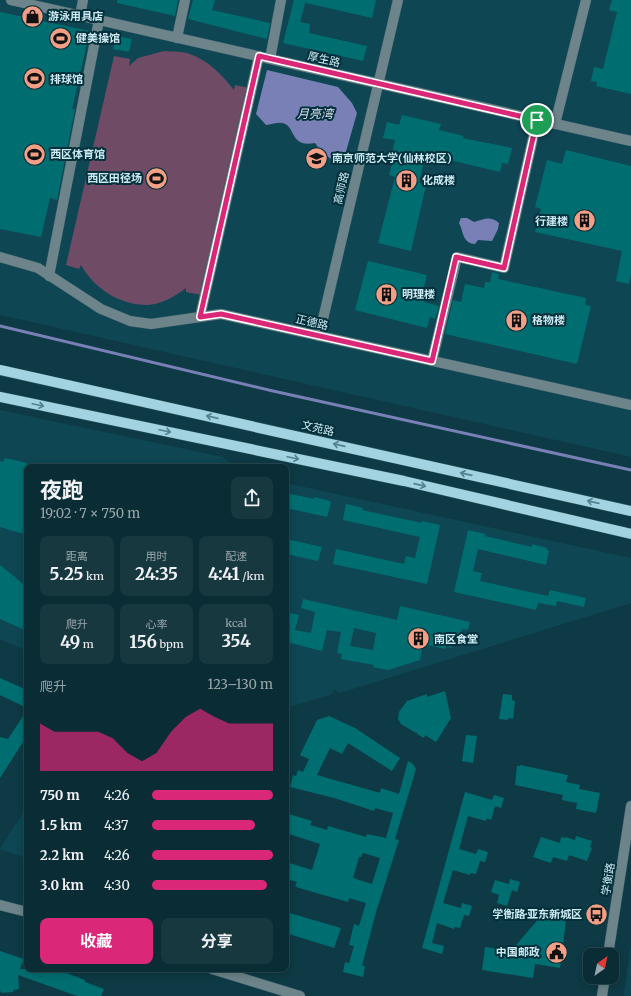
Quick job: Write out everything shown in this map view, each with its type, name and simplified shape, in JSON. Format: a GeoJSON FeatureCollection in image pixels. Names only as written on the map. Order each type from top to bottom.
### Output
{"type":"FeatureCollection","features":[{"type":"Feature","properties":{"kind":"main road","name":"文苑路"},"geometry":{"type":"LineString","coordinates":[[0,370],[631,511]]}},
{"type":"Feature","properties":{"kind":"main road"},"geometry":{"type":"LineString","coordinates":[[0,397],[404,481],[631,534]]}},
{"type":"Feature","properties":{"kind":"street","name":"厚生路"},"geometry":{"type":"LineString","coordinates":[[11,0],[631,141]]}},
{"type":"Feature","properties":{"kind":"street"},"geometry":{"type":"LineString","coordinates":[[80,16],[83,0]]}},
{"type":"Feature","properties":{"kind":"street"},"geometry":{"type":"LineString","coordinates":[[177,38],[185,0]]}},
{"type":"Feature","properties":{"kind":"street"},"geometry":{"type":"LineString","coordinates":[[270,59],[281,0]]}},
{"type":"Feature","properties":{"kind":"street","name":"高师路"},"geometry":{"type":"LineString","coordinates":[[319,336],[398,0]]}},
{"type":"Feature","properties":{"kind":"street"},"geometry":{"type":"LineString","coordinates":[[555,124],[586,0]]}},
{"type":"Feature","properties":{"kind":"street"},"geometry":{"type":"LineString","coordinates":[[49,276],[99,20]]}},
{"type":"Feature","properties":{"kind":"street"},"geometry":{"type":"LineString","coordinates":[[200,317],[259,56]]}},
{"type":"Feature","properties":{"kind":"street"},"geometry":{"type":"LineString","coordinates":[[432,361],[456,257],[504,268],[537,120]]}},
{"type":"Feature","properties":{"kind":"street","name":"正德路"},"geometry":{"type":"LineString","coordinates":[[0,257],[38,268],[101,309],[130,321],[151,324],[221,314],[631,405]]}},
{"type":"Feature","properties":{"kind":"street","name":"学衡路"},"geometry":{"type":"LineString","coordinates":[[609,948],[631,809]]}},
{"type":"Feature","properties":{"kind":"street"},"geometry":{"type":"LineString","coordinates":[[0,905],[24,911]]}},
{"type":"Feature","properties":{"kind":"street"},"geometry":{"type":"LineString","coordinates":[[222,972],[300,996]]}},
{"type":"Feature","properties":{"kind":"street"},"geometry":{"type":"LineString","coordinates":[[602,996],[604,984]]}},
{"type":"Feature","properties":{"kind":"shaded area","name":"南京师范大学(仙林校区)"},"geometry":{"type":"Polygon","coordinates":[[[0,0],[631,0],[631,457],[0,315],[0,0]]]}},
{"type":"Feature","properties":{"kind":"shaded area","name":"西区田径场"},"geometry":{"type":"Polygon","coordinates":[[[164,51],[187,53],[203,60],[220,74],[234,90],[235,85],[249,88],[201,295],[186,292],[186,288],[173,297],[162,302],[147,305],[127,302],[108,294],[93,281],[81,265],[79,269],[66,265],[114,56],[130,59],[129,66],[138,58],[164,51]]]}},
{"type":"Feature","properties":{"kind":"shaded area"},"geometry":{"type":"Polygon","coordinates":[[[0,410],[223,457],[231,464],[24,464],[24,650],[0,639],[0,410]]]}},
{"type":"Feature","properties":{"kind":"shaded area"},"geometry":{"type":"Polygon","coordinates":[[[289,484],[631,558],[631,603],[340,693],[333,689],[334,692],[330,695],[289,707],[289,484]]]}},
{"type":"Feature","properties":{"kind":"shaded area"},"geometry":{"type":"Polygon","coordinates":[[[24,812],[24,857],[1,850],[0,848],[24,812]]]}},
{"type":"Feature","properties":{"kind":"shaded area"},"geometry":{"type":"Polygon","coordinates":[[[631,945],[631,996],[626,996],[624,994],[631,945]]]}},
{"type":"Feature","properties":{"kind":"water","name":"月亮湾"},"geometry":{"type":"Polygon","coordinates":[[[267,70],[338,87],[352,103],[357,113],[343,162],[334,160],[327,156],[315,143],[307,144],[301,142],[294,136],[286,125],[280,123],[266,125],[256,114],[267,70]]]}},
{"type":"Feature","properties":{"kind":"water"},"geometry":{"type":"Polygon","coordinates":[[[461,218],[467,218],[474,222],[484,219],[492,219],[499,223],[498,229],[492,241],[478,240],[475,244],[468,242],[459,223],[461,218]]]}},
{"type":"Feature","properties":{"kind":"building"},"geometry":{"type":"Polygon","coordinates":[[[117,0],[178,0],[175,16],[117,3],[117,0]]]}},
{"type":"Feature","properties":{"kind":"building"},"geometry":{"type":"Polygon","coordinates":[[[193,0],[215,0],[212,10],[270,23],[267,39],[188,19],[193,0]]]}},
{"type":"Feature","properties":{"kind":"building"},"geometry":{"type":"Polygon","coordinates":[[[294,0],[306,0],[300,22],[310,24],[309,33],[367,46],[363,61],[283,43],[294,0]]]}},
{"type":"Feature","properties":{"kind":"building"},"geometry":{"type":"Polygon","coordinates":[[[306,0],[376,0],[372,18],[306,3],[306,0]]]}},
{"type":"Feature","properties":{"kind":"building"},"geometry":{"type":"Polygon","coordinates":[[[612,0],[631,0],[631,94],[596,86],[597,82],[591,81],[594,67],[603,69],[617,12],[609,10],[612,0]]]}},
{"type":"Feature","properties":{"kind":"building","name":"西区体育馆"},"geometry":{"type":"Polygon","coordinates":[[[0,12],[90,31],[72,109],[75,109],[57,200],[50,198],[41,237],[0,229],[0,12]]]}},
{"type":"Feature","properties":{"kind":"building"},"geometry":{"type":"Polygon","coordinates":[[[116,36],[132,39],[129,52],[113,49],[116,36]]]}},
{"type":"Feature","properties":{"kind":"building","name":"化成楼"},"geometry":{"type":"Polygon","coordinates":[[[402,115],[441,124],[439,130],[464,136],[462,138],[512,148],[508,164],[502,163],[500,172],[433,156],[431,163],[424,161],[419,183],[426,185],[411,251],[378,243],[395,177],[389,175],[395,153],[392,153],[395,140],[383,138],[387,122],[399,125],[402,115]]]}},
{"type":"Feature","properties":{"kind":"building","name":"行建楼"},"geometry":{"type":"Polygon","coordinates":[[[566,150],[631,166],[631,274],[629,284],[616,281],[622,251],[535,232],[541,209],[535,207],[547,160],[562,164],[566,150]]]}},
{"type":"Feature","properties":{"kind":"building","name":"明理楼"},"geometry":{"type":"Polygon","coordinates":[[[368,261],[427,275],[421,299],[425,300],[424,302],[439,306],[435,319],[430,317],[427,328],[355,310],[368,261]]]}},
{"type":"Feature","properties":{"kind":"building","name":"格物楼"},"geometry":{"type":"Polygon","coordinates":[[[492,272],[499,274],[498,279],[586,298],[585,305],[591,306],[577,364],[445,334],[453,300],[461,302],[465,284],[484,288],[485,282],[490,282],[492,272]]]}},
{"type":"Feature","properties":{"kind":"building"},"geometry":{"type":"Polygon","coordinates":[[[5,458],[27,463],[24,464],[24,534],[0,527],[0,461],[3,462],[5,458]]]}},
{"type":"Feature","properties":{"kind":"building"},"geometry":{"type":"Polygon","coordinates":[[[289,494],[330,501],[331,503],[327,517],[289,509],[289,494]]]}},
{"type":"Feature","properties":{"kind":"building"},"geometry":{"type":"Polygon","coordinates":[[[346,504],[363,508],[362,510],[422,523],[422,521],[440,525],[427,584],[333,564],[336,549],[404,564],[406,556],[415,558],[420,537],[343,520],[346,504]]]}},
{"type":"Feature","properties":{"kind":"building"},"geometry":{"type":"Polygon","coordinates":[[[468,530],[486,534],[485,536],[532,547],[532,544],[547,548],[549,551],[546,565],[478,549],[473,571],[482,573],[480,581],[548,596],[550,590],[586,598],[584,607],[557,601],[556,606],[538,603],[536,610],[454,592],[468,530]]]}},
{"type":"Feature","properties":{"kind":"building"},"geometry":{"type":"Polygon","coordinates":[[[289,540],[322,547],[318,561],[289,555],[289,540]]]}},
{"type":"Feature","properties":{"kind":"building"},"geometry":{"type":"Polygon","coordinates":[[[0,565],[24,585],[24,630],[0,619],[0,565]]]}},
{"type":"Feature","properties":{"kind":"building","name":"南区食堂"},"geometry":{"type":"Polygon","coordinates":[[[303,599],[397,620],[400,606],[470,622],[468,630],[462,629],[459,645],[452,644],[452,648],[446,646],[446,649],[423,644],[420,660],[388,670],[373,667],[374,665],[341,659],[342,654],[337,653],[341,632],[327,630],[322,651],[289,643],[290,613],[299,615],[295,630],[311,633],[315,612],[301,608],[303,599]],[[354,628],[350,646],[373,650],[376,633],[354,628]]]}},
{"type":"Feature","properties":{"kind":"building"},"geometry":{"type":"Polygon","coordinates":[[[0,678],[24,689],[24,707],[0,695],[0,678]]]}},
{"type":"Feature","properties":{"kind":"building"},"geometry":{"type":"Polygon","coordinates":[[[445,691],[451,718],[436,742],[425,735],[424,738],[417,734],[417,732],[416,733],[401,724],[398,719],[399,712],[407,701],[427,694],[427,697],[445,691]]]}},
{"type":"Feature","properties":{"kind":"building"},"geometry":{"type":"Polygon","coordinates":[[[503,694],[512,695],[512,700],[515,701],[513,719],[499,719],[503,694]]]}},
{"type":"Feature","properties":{"kind":"building"},"geometry":{"type":"Polygon","coordinates":[[[24,715],[24,741],[0,778],[0,737],[8,739],[24,715]]]}},
{"type":"Feature","properties":{"kind":"building"},"geometry":{"type":"Polygon","coordinates":[[[329,716],[355,728],[400,758],[392,771],[348,743],[342,754],[330,748],[317,775],[380,793],[381,788],[399,794],[408,761],[413,764],[416,769],[395,839],[399,840],[376,912],[362,966],[365,966],[363,977],[343,972],[345,962],[349,963],[354,946],[349,945],[354,924],[359,926],[366,903],[349,898],[348,902],[299,888],[295,886],[297,882],[289,880],[289,863],[312,870],[320,844],[289,834],[289,814],[312,821],[310,825],[327,830],[328,826],[366,837],[367,834],[386,838],[393,813],[375,808],[374,811],[334,798],[290,787],[293,775],[296,776],[298,770],[303,772],[309,759],[300,755],[317,720],[329,716]],[[363,853],[361,857],[359,857],[353,878],[372,884],[380,858],[363,853]]]}},
{"type":"Feature","properties":{"kind":"building"},"geometry":{"type":"Polygon","coordinates":[[[466,735],[477,736],[473,763],[462,761],[466,735]]]}},
{"type":"Feature","properties":{"kind":"building"},"geometry":{"type":"Polygon","coordinates":[[[520,765],[568,775],[566,782],[580,785],[579,789],[600,793],[596,813],[576,809],[577,803],[562,800],[563,795],[515,785],[517,766],[520,765]]]}},
{"type":"Feature","properties":{"kind":"building"},"geometry":{"type":"Polygon","coordinates":[[[465,792],[492,800],[494,795],[504,798],[501,808],[495,806],[491,820],[487,818],[486,821],[468,816],[459,849],[476,854],[478,849],[488,852],[485,862],[480,861],[476,874],[470,873],[470,875],[453,870],[443,903],[461,908],[462,903],[472,906],[469,916],[464,915],[460,928],[455,927],[454,929],[437,923],[432,943],[444,946],[442,954],[422,948],[465,792]]]}},
{"type":"Feature","properties":{"kind":"building"},"geometry":{"type":"Polygon","coordinates":[[[576,836],[592,841],[590,847],[592,848],[587,861],[569,855],[567,861],[553,857],[551,863],[533,857],[541,837],[560,843],[561,837],[575,840],[576,836]]]}},
{"type":"Feature","properties":{"kind":"building"},"geometry":{"type":"Polygon","coordinates":[[[510,879],[520,882],[517,892],[512,890],[507,906],[497,903],[499,895],[491,892],[495,880],[509,884],[510,879]]]}},
{"type":"Feature","properties":{"kind":"building"},"geometry":{"type":"Polygon","coordinates":[[[289,913],[341,928],[334,948],[289,934],[289,913]]]}},
{"type":"Feature","properties":{"kind":"building"},"geometry":{"type":"Polygon","coordinates":[[[540,917],[566,921],[560,968],[535,964],[533,978],[482,970],[485,947],[511,951],[540,917]]]}},
{"type":"Feature","properties":{"kind":"building"},"geometry":{"type":"Polygon","coordinates":[[[0,951],[24,959],[20,969],[24,969],[24,972],[64,972],[104,989],[101,996],[77,996],[18,975],[19,989],[13,990],[13,992],[2,993],[0,991],[0,951]]]}},
{"type":"Feature","properties":{"kind":"waterway"},"geometry":{"type":"LineString","coordinates":[[0,326],[273,391],[631,470]]}},
{"type":"Feature","properties":{"kind":"place","name":"游泳用具店"},"geometry":{"type":"Point","coordinates":[33,16]}},
{"type":"Feature","properties":{"kind":"place","name":"健美操馆"},"geometry":{"type":"Point","coordinates":[61,38]}},
{"type":"Feature","properties":{"kind":"place","name":"排球馆"},"geometry":{"type":"Point","coordinates":[34,79]}},
{"type":"Feature","properties":{"kind":"place","name":"西区体育馆"},"geometry":{"type":"Point","coordinates":[35,154]}},
{"type":"Feature","properties":{"kind":"place","name":"南京师范大学(仙林校区)"},"geometry":{"type":"Point","coordinates":[316,158]}},
{"type":"Feature","properties":{"kind":"place","name":"西区田径场"},"geometry":{"type":"Point","coordinates":[157,178]}},
{"type":"Feature","properties":{"kind":"place","name":"化成楼"},"geometry":{"type":"Point","coordinates":[407,180]}},
{"type":"Feature","properties":{"kind":"place","name":"行建楼"},"geometry":{"type":"Point","coordinates":[584,221]}},
{"type":"Feature","properties":{"kind":"place","name":"明理楼"},"geometry":{"type":"Point","coordinates":[387,294]}},
{"type":"Feature","properties":{"kind":"place","name":"格物楼"},"geometry":{"type":"Point","coordinates":[517,320]}},
{"type":"Feature","properties":{"kind":"place","name":"南区食堂"},"geometry":{"type":"Point","coordinates":[418,639]}},
{"type":"Feature","properties":{"kind":"place","name":"学衡路·亚东新城区"},"geometry":{"type":"Point","coordinates":[597,914]}},
{"type":"Feature","properties":{"kind":"place","name":"中国邮政"},"geometry":{"type":"Point","coordinates":[556,952]}},
{"type":"Feature","properties":{"kind":"route"},"geometry":{"type":"LineString","coordinates":[[259,56],[537,120],[504,268],[456,257],[432,361],[221,314],[200,317],[259,56]]}}]}
